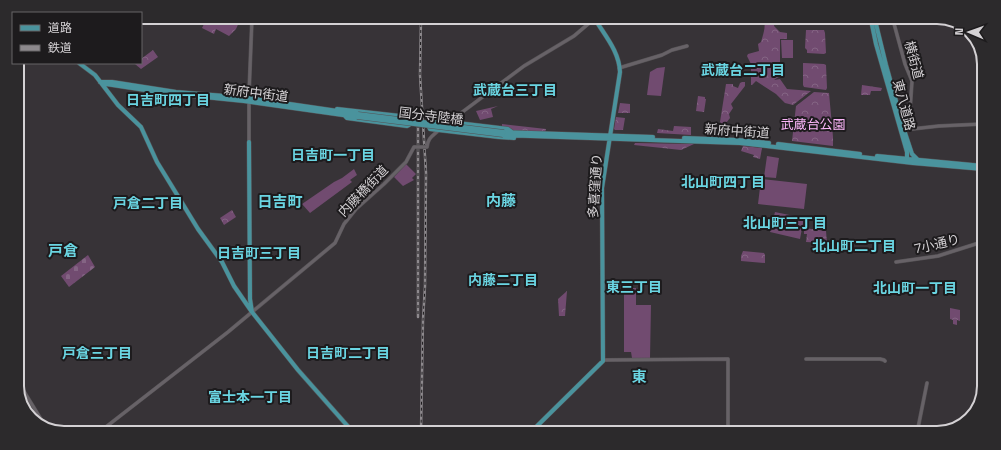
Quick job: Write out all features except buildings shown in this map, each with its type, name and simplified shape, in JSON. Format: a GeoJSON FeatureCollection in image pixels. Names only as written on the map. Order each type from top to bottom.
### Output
{"type":"FeatureCollection","features":[{"type":"Feature","properties":{"kind":"main road","name":"多喜窪通り"},"geometry":{"type":"LineString","coordinates":[[598,24],[616,52],[620,68],[602,188],[603,361]]}},
{"type":"Feature","properties":{"kind":"main road","name":"東八道路"},"geometry":{"type":"LineString","coordinates":[[873,24],[872,30],[907,152],[907,160]]}},
{"type":"Feature","properties":{"kind":"main road","name":"東八道路"},"geometry":{"type":"LineString","coordinates":[[874,24],[912,155],[919,160]]}},
{"type":"Feature","properties":{"kind":"main road"},"geometry":{"type":"LineString","coordinates":[[879,42],[878,40],[877,41],[881,61]]}},
{"type":"Feature","properties":{"kind":"main road"},"geometry":{"type":"LineString","coordinates":[[80,64],[92,72],[118,105],[141,127],[161,169],[198,229],[222,262],[234,286],[244,301],[266,331],[348,426]]}},
{"type":"Feature","properties":{"kind":"main road","name":"新府中街道"},"geometry":{"type":"LineString","coordinates":[[100,82],[112,82],[194,94],[238,98],[358,116]]}},
{"type":"Feature","properties":{"kind":"main road","name":"新府中街道"},"geometry":{"type":"LineString","coordinates":[[100,82],[165,94],[243,101],[263,100],[358,116]]}},
{"type":"Feature","properties":{"kind":"main road"},"geometry":{"type":"LineString","coordinates":[[329,110],[332,108],[346,109],[410,118],[409,125],[407,126],[346,118],[344,115]]}},
{"type":"Feature","properties":{"kind":"main road","name":"国分寺陸橋"},"geometry":{"type":"LineString","coordinates":[[358,116],[504,133]]}},
{"type":"Feature","properties":{"kind":"main road"},"geometry":{"type":"LineString","coordinates":[[512,132],[508,129],[430,120],[429,128],[503,138],[528,136]]}},
{"type":"Feature","properties":{"kind":"main road","name":"東八道路"},"geometry":{"type":"LineString","coordinates":[[904,130],[909,152],[907,160]]}},
{"type":"Feature","properties":{"kind":"main road","name":"新府中街道"},"geometry":{"type":"LineString","coordinates":[[504,133],[512,132],[609,137],[741,140],[907,160],[977,166]]}},
{"type":"Feature","properties":{"kind":"main road","name":"新府中街道"},"geometry":{"type":"LineString","coordinates":[[504,133],[528,136],[612,137],[744,144],[977,167]]}},
{"type":"Feature","properties":{"kind":"main road"},"geometry":{"type":"LineString","coordinates":[[249,142],[250,299],[252,312]]}},
{"type":"Feature","properties":{"kind":"main road"},"geometry":{"type":"LineString","coordinates":[[244,301],[250,299]]}},
{"type":"Feature","properties":{"kind":"main road"},"geometry":{"type":"LineString","coordinates":[[537,426],[603,361]]}},
{"type":"Feature","properties":{"kind":"street"},"geometry":{"type":"LineString","coordinates":[[249,142],[248,100],[252,24]]}},
{"type":"Feature","properties":{"kind":"street"},"geometry":{"type":"LineString","coordinates":[[439,130],[524,66],[574,36],[589,24]]}},
{"type":"Feature","properties":{"kind":"street","name":"横街道"},"geometry":{"type":"LineString","coordinates":[[895,24],[905,64],[912,82],[910,129],[977,124]]}},
{"type":"Feature","properties":{"kind":"street"},"geometry":{"type":"LineString","coordinates":[[620,68],[687,46]]}},
{"type":"Feature","properties":{"kind":"street"},"geometry":{"type":"LineString","coordinates":[[900,117],[910,115]]}},
{"type":"Feature","properties":{"kind":"street","name":"内藤橋街道"},"geometry":{"type":"LineString","coordinates":[[107,426],[216,342],[335,243],[344,224],[356,209],[406,162],[414,147],[427,147],[430,138],[439,130]]}},
{"type":"Feature","properties":{"kind":"street","name":"7小通り"},"geometry":{"type":"LineString","coordinates":[[896,262],[938,256],[977,244]]}},
{"type":"Feature","properties":{"kind":"street"},"geometry":{"type":"LineString","coordinates":[[603,361],[728,359],[728,426]]}},
{"type":"Feature","properties":{"kind":"street"},"geometry":{"type":"LineString","coordinates":[[806,359],[880,359],[885,361]]}},
{"type":"Feature","properties":{"kind":"street"},"geometry":{"type":"LineString","coordinates":[[918,426],[926,383]]}},
{"type":"Feature","properties":{"kind":"street"},"geometry":{"type":"LineString","coordinates":[[25,393],[40,418]]}},
{"type":"Feature","properties":{"kind":"green space"},"geometry":{"type":"Polygon","coordinates":[[[204,24],[238,24],[236,29],[229,36],[216,29],[214,34],[202,28],[204,24]]]}},
{"type":"Feature","properties":{"kind":"green space"},"geometry":{"type":"Polygon","coordinates":[[[774,24],[774,26],[780,32],[787,33],[787,39],[780,39],[780,76],[774,80],[780,79],[787,89],[811,91],[793,105],[785,103],[776,94],[756,81],[751,85],[751,64],[747,56],[748,54],[759,51],[758,44],[761,42],[765,25],[774,24]]]}},
{"type":"Feature","properties":{"kind":"green space"},"geometry":{"type":"Polygon","coordinates":[[[806,30],[824,30],[826,53],[807,53],[805,48],[806,30]]]}},
{"type":"Feature","properties":{"kind":"green space"},"geometry":{"type":"Polygon","coordinates":[[[781,40],[793,40],[793,58],[782,58],[781,40]]]}},
{"type":"Feature","properties":{"kind":"green space"},"geometry":{"type":"Polygon","coordinates":[[[153,50],[158,57],[141,69],[135,64],[142,64],[142,58],[153,50]]]}},
{"type":"Feature","properties":{"kind":"green space"},"geometry":{"type":"Polygon","coordinates":[[[803,63],[826,65],[826,90],[804,87],[803,63]]]}},
{"type":"Feature","properties":{"kind":"green space"},"geometry":{"type":"Polygon","coordinates":[[[665,67],[661,96],[647,95],[650,72],[657,68],[665,67]]]}},
{"type":"Feature","properties":{"kind":"green space"},"geometry":{"type":"Polygon","coordinates":[[[742,82],[745,82],[745,86],[731,104],[733,108],[729,114],[730,118],[726,124],[722,124],[720,122],[726,84],[733,84],[733,86],[738,88],[742,82]]]}},
{"type":"Feature","properties":{"kind":"green space"},"geometry":{"type":"Polygon","coordinates":[[[862,85],[882,88],[881,91],[871,91],[870,95],[861,95],[862,85]]]}},
{"type":"Feature","properties":{"kind":"green space","name":"武蔵台公園"},"geometry":{"type":"Polygon","coordinates":[[[814,92],[829,93],[833,146],[792,141],[796,106],[814,92]]]}},
{"type":"Feature","properties":{"kind":"green space"},"geometry":{"type":"Polygon","coordinates":[[[698,96],[705,97],[706,99],[704,112],[696,111],[698,96]]]}},
{"type":"Feature","properties":{"kind":"green space"},"geometry":{"type":"Polygon","coordinates":[[[620,103],[630,104],[630,113],[618,113],[620,103]]]}},
{"type":"Feature","properties":{"kind":"green space"},"geometry":{"type":"Polygon","coordinates":[[[498,106],[491,109],[493,117],[480,120],[476,111],[498,106]]]}},
{"type":"Feature","properties":{"kind":"green space"},"geometry":{"type":"Polygon","coordinates":[[[616,117],[625,118],[623,130],[614,129],[616,117]]]}},
{"type":"Feature","properties":{"kind":"green space"},"geometry":{"type":"Polygon","coordinates":[[[502,124],[546,129],[545,133],[507,130],[502,129],[502,124]]]}},
{"type":"Feature","properties":{"kind":"green space"},"geometry":{"type":"Polygon","coordinates":[[[674,126],[691,127],[691,135],[657,133],[658,129],[673,131],[674,126]]]}},
{"type":"Feature","properties":{"kind":"green space"},"geometry":{"type":"Polygon","coordinates":[[[635,143],[694,144],[681,150],[634,145],[635,143]]]}},
{"type":"Feature","properties":{"kind":"green space"},"geometry":{"type":"Polygon","coordinates":[[[743,146],[762,148],[760,159],[753,157],[754,155],[741,151],[743,146]]]}},
{"type":"Feature","properties":{"kind":"green space"},"geometry":{"type":"Polygon","coordinates":[[[767,156],[779,158],[776,178],[764,177],[767,156]]]}},
{"type":"Feature","properties":{"kind":"green space"},"geometry":{"type":"Polygon","coordinates":[[[406,164],[416,174],[412,178],[414,180],[403,186],[394,177],[406,164]]]}},
{"type":"Feature","properties":{"kind":"green space"},"geometry":{"type":"Polygon","coordinates":[[[354,169],[357,175],[350,180],[352,182],[310,213],[302,204],[342,178],[354,169]]]}},
{"type":"Feature","properties":{"kind":"green space"},"geometry":{"type":"Polygon","coordinates":[[[761,179],[807,184],[804,209],[758,204],[761,179]]]}},
{"type":"Feature","properties":{"kind":"green space"},"geometry":{"type":"Polygon","coordinates":[[[232,210],[236,217],[224,225],[220,218],[232,210]]]}},
{"type":"Feature","properties":{"kind":"green space"},"geometry":{"type":"Polygon","coordinates":[[[775,212],[804,218],[800,239],[770,232],[775,212]]]}},
{"type":"Feature","properties":{"kind":"green space"},"geometry":{"type":"Polygon","coordinates":[[[804,228],[826,231],[827,243],[806,242],[807,234],[804,234],[804,228]]]}},
{"type":"Feature","properties":{"kind":"green space"},"geometry":{"type":"Polygon","coordinates":[[[743,251],[764,253],[765,263],[741,261],[743,251]]]}},
{"type":"Feature","properties":{"kind":"green space"},"geometry":{"type":"Polygon","coordinates":[[[88,255],[95,267],[69,287],[61,276],[88,255]]]}},
{"type":"Feature","properties":{"kind":"green space"},"geometry":{"type":"Polygon","coordinates":[[[624,288],[636,288],[636,305],[651,305],[650,358],[632,358],[631,352],[624,352],[624,288]]]}},
{"type":"Feature","properties":{"kind":"green space"},"geometry":{"type":"Polygon","coordinates":[[[567,291],[565,316],[559,316],[558,299],[567,291]]]}},
{"type":"Feature","properties":{"kind":"green space"},"geometry":{"type":"Polygon","coordinates":[[[950,308],[960,310],[960,321],[957,320],[957,325],[953,324],[953,320],[950,319],[950,308]]]}},
{"type":"Feature","properties":{"kind":"railway"},"geometry":{"type":"LineString","coordinates":[[421,24],[420,75],[426,173],[421,426]]}},
{"type":"Feature","properties":{"kind":"railway"},"geometry":{"type":"LineString","coordinates":[[418,119],[418,317]]}},
{"type":"Feature","properties":{"kind":"district","name":"武蔵台二丁目"},"geometry":{"type":"Point","coordinates":[743,70]}},
{"type":"Feature","properties":{"kind":"district","name":"武蔵台三丁目"},"geometry":{"type":"Point","coordinates":[515,90]}},
{"type":"Feature","properties":{"kind":"district","name":"日吉町四丁目"},"geometry":{"type":"Point","coordinates":[168,100]}},
{"type":"Feature","properties":{"kind":"district","name":"日吉町一丁目"},"geometry":{"type":"Point","coordinates":[333,155]}},
{"type":"Feature","properties":{"kind":"district","name":"北山町四丁目"},"geometry":{"type":"Point","coordinates":[723,182]}},
{"type":"Feature","properties":{"kind":"district","name":"内藤"},"geometry":{"type":"Point","coordinates":[501,200]}},
{"type":"Feature","properties":{"kind":"district","name":"日吉町"},"geometry":{"type":"Point","coordinates":[280,201]}},
{"type":"Feature","properties":{"kind":"district","name":"戸倉二丁目"},"geometry":{"type":"Point","coordinates":[148,203]}},
{"type":"Feature","properties":{"kind":"district","name":"北山町三丁目"},"geometry":{"type":"Point","coordinates":[785,223]}},
{"type":"Feature","properties":{"kind":"district","name":"北山町二丁目"},"geometry":{"type":"Point","coordinates":[854,246]}},
{"type":"Feature","properties":{"kind":"district","name":"戸倉"},"geometry":{"type":"Point","coordinates":[63,250]}},
{"type":"Feature","properties":{"kind":"district","name":"日吉町三丁目"},"geometry":{"type":"Point","coordinates":[259,253]}},
{"type":"Feature","properties":{"kind":"district","name":"内藤二丁目"},"geometry":{"type":"Point","coordinates":[503,280]}},
{"type":"Feature","properties":{"kind":"district","name":"東三丁目"},"geometry":{"type":"Point","coordinates":[634,287]}},
{"type":"Feature","properties":{"kind":"district","name":"北山町一丁目"},"geometry":{"type":"Point","coordinates":[915,288]}},
{"type":"Feature","properties":{"kind":"district","name":"戸倉三丁目"},"geometry":{"type":"Point","coordinates":[97,353]}},
{"type":"Feature","properties":{"kind":"district","name":"日吉町二丁目"},"geometry":{"type":"Point","coordinates":[348,353]}},
{"type":"Feature","properties":{"kind":"district","name":"東"},"geometry":{"type":"Point","coordinates":[639,376]}},
{"type":"Feature","properties":{"kind":"district","name":"富士本一丁目"},"geometry":{"type":"Point","coordinates":[250,397]}}]}
